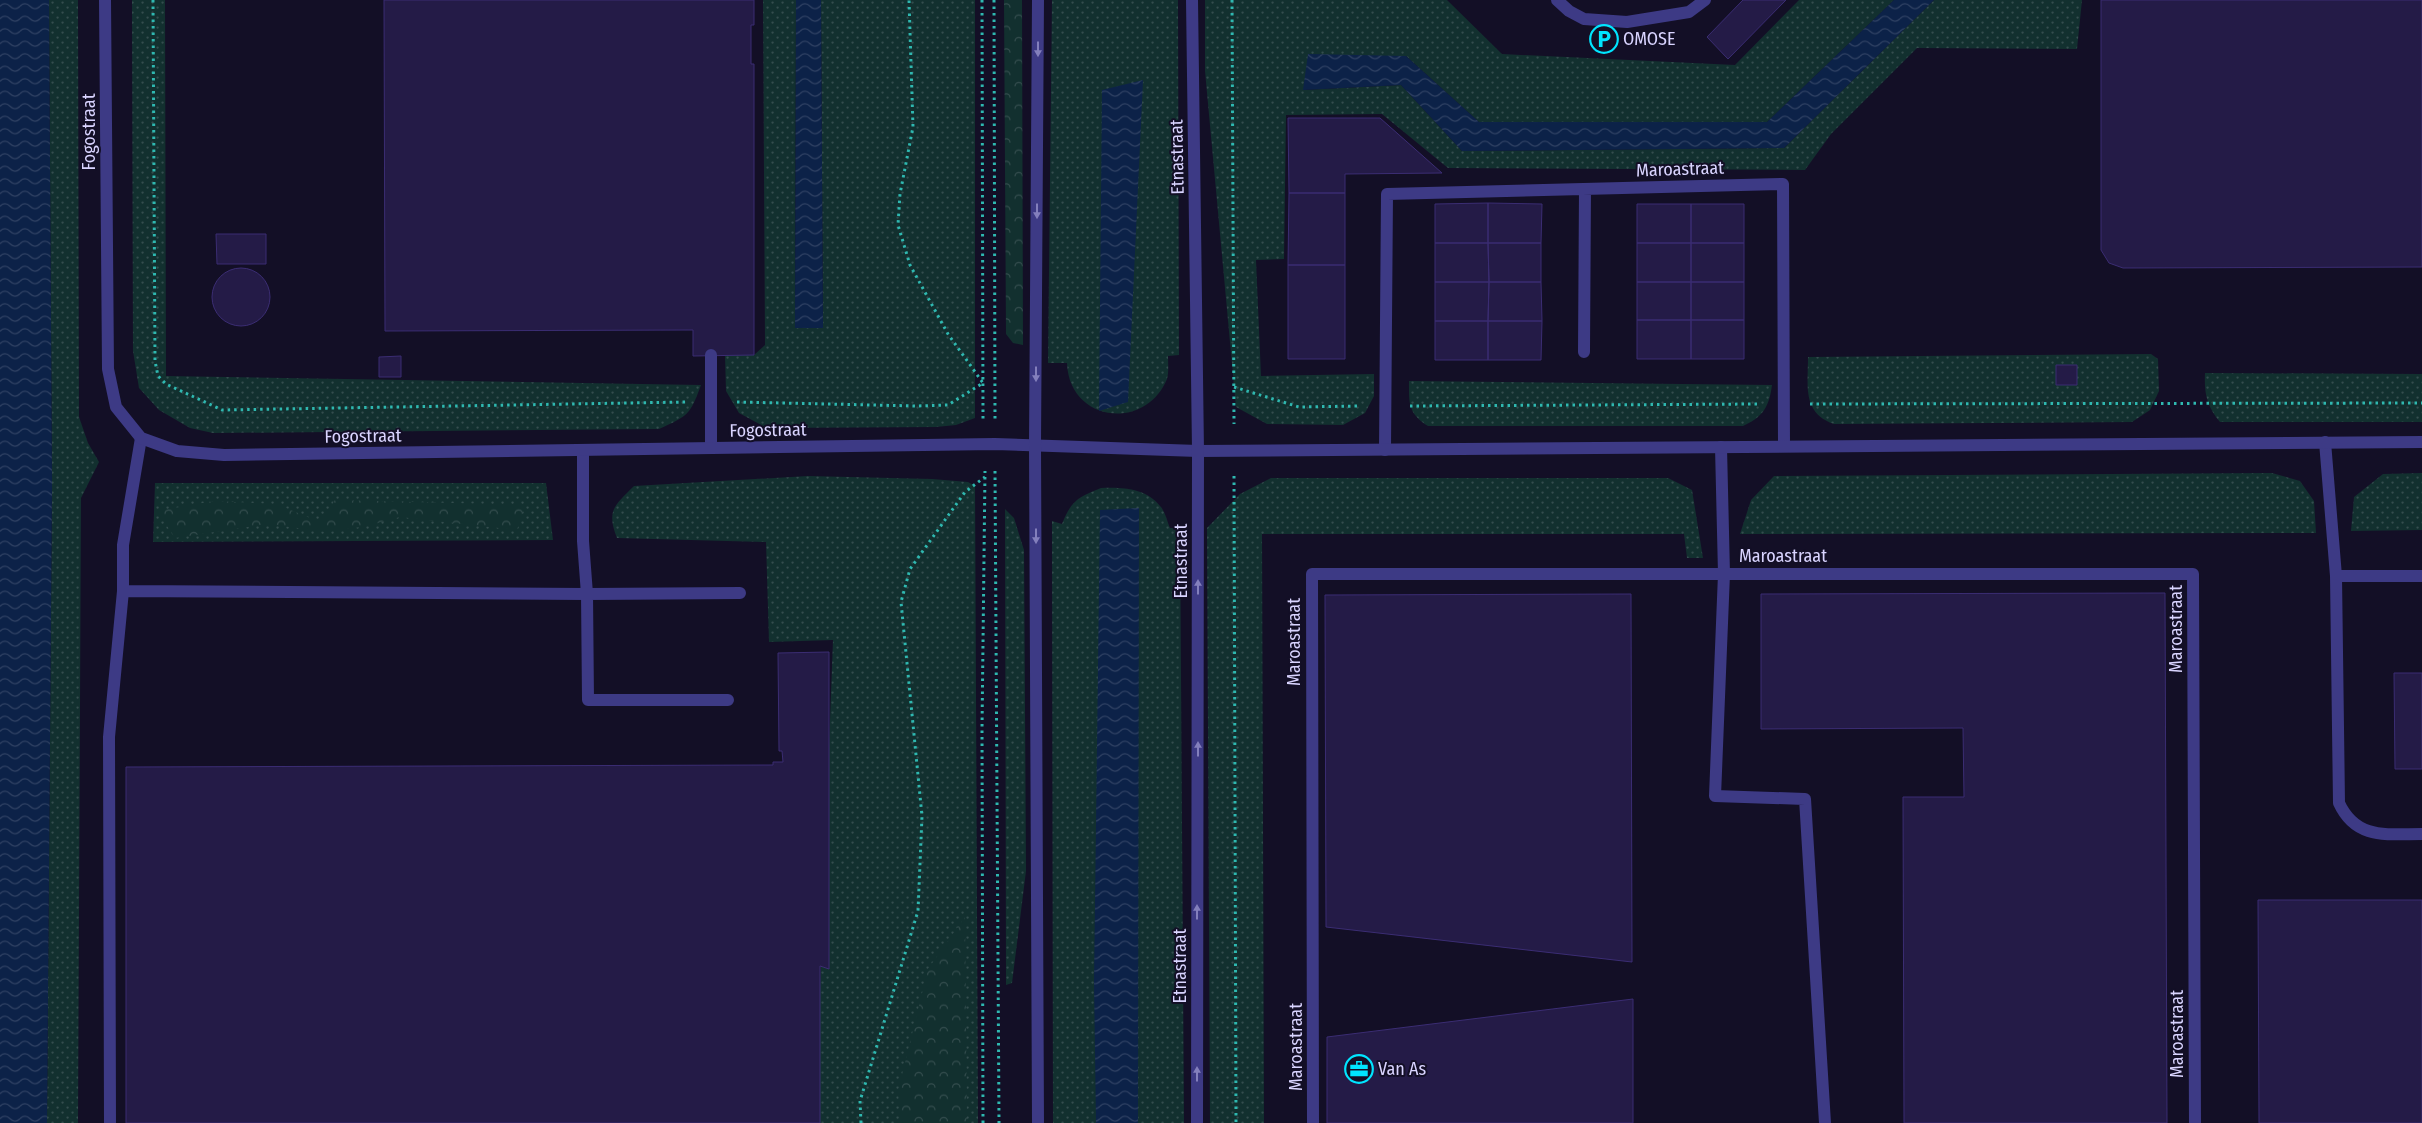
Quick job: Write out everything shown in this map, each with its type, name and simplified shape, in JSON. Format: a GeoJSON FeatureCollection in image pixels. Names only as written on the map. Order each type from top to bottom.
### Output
{"type":"FeatureCollection","features":[{"type":"Feature","properties":{"kind":"street","name":"Fogostraat"},"geometry":{"type":"LineString","coordinates":[[106,0],[108,369],[116,407],[142,438],[177,451],[224,455],[989,444],[1198,451]]}},
{"type":"Feature","properties":{"kind":"street"},"geometry":{"type":"LineString","coordinates":[[1038,0],[1035,445],[1038,1123]]}},
{"type":"Feature","properties":{"kind":"street","name":"Etnastraat"},"geometry":{"type":"LineString","coordinates":[[1192,0],[1198,451],[1197,1123]]}},
{"type":"Feature","properties":{"kind":"street"},"geometry":{"type":"LineString","coordinates":[[1557,0],[1569,12],[1584,19],[1626,22],[1689,12],[1705,0]]}},
{"type":"Feature","properties":{"kind":"street","name":"Maroastraat"},"geometry":{"type":"LineString","coordinates":[[1385,450],[1387,194],[1783,184],[1784,446]]}},
{"type":"Feature","properties":{"kind":"street"},"geometry":{"type":"LineString","coordinates":[[1584,352],[1585,189]]}},
{"type":"Feature","properties":{"kind":"street"},"geometry":{"type":"LineString","coordinates":[[711,356],[711,448]]}},
{"type":"Feature","properties":{"kind":"street"},"geometry":{"type":"LineString","coordinates":[[110,1123],[109,737],[123,592],[123,545],[142,438]]}},
{"type":"Feature","properties":{"kind":"street"},"geometry":{"type":"LineString","coordinates":[[2325,442],[2336,576],[2339,803],[2344,815],[2362,830],[2378,834],[2422,834]]}},
{"type":"Feature","properties":{"kind":"street"},"geometry":{"type":"LineString","coordinates":[[1198,451],[2422,442]]}},
{"type":"Feature","properties":{"kind":"street","name":"Maroastraat"},"geometry":{"type":"LineString","coordinates":[[1721,447],[1724,574],[1715,796],[1805,799],[1825,1123]]}},
{"type":"Feature","properties":{"kind":"street"},"geometry":{"type":"LineString","coordinates":[[583,450],[583,541],[587,594],[588,700],[728,700]]}},
{"type":"Feature","properties":{"kind":"street","name":"Maroastraat"},"geometry":{"type":"LineString","coordinates":[[1313,1123],[1312,574],[2193,574],[2195,1123]]}},
{"type":"Feature","properties":{"kind":"street"},"geometry":{"type":"LineString","coordinates":[[2336,576],[2422,576]]}},
{"type":"Feature","properties":{"kind":"street"},"geometry":{"type":"LineString","coordinates":[[123,592],[740,593]]}},
{"type":"Feature","properties":{"kind":"path"},"geometry":{"type":"LineString","coordinates":[[153,0],[154,361],[158,376],[166,384],[222,410],[711,401],[918,406],[948,405],[983,383]]}},
{"type":"Feature","properties":{"kind":"path"},"geometry":{"type":"LineString","coordinates":[[909,0],[913,127],[900,194],[898,225],[910,265],[948,334],[983,383]]}},
{"type":"Feature","properties":{"kind":"path"},"geometry":{"type":"LineString","coordinates":[[982,0],[983,383],[989,444],[985,477],[982,729],[983,1123]]}},
{"type":"Feature","properties":{"kind":"path"},"geometry":{"type":"LineString","coordinates":[[994,0],[989,444],[999,1123]]}},
{"type":"Feature","properties":{"kind":"path"},"geometry":{"type":"LineString","coordinates":[[1232,0],[1236,1123]]}},
{"type":"Feature","properties":{"kind":"path"},"geometry":{"type":"LineString","coordinates":[[1234,387],[1299,407],[2422,403]]}},
{"type":"Feature","properties":{"kind":"path"},"geometry":{"type":"LineString","coordinates":[[861,1123],[860,1101],[918,911],[922,816],[901,602],[910,569],[965,492],[985,477]]}},
{"type":"Feature","properties":{"kind":"green space"},"geometry":{"type":"Polygon","coordinates":[[[49,0],[78,0],[79,417],[88,443],[99,462],[81,498],[78,1123],[47,1123],[52,484],[49,0]]]}},
{"type":"Feature","properties":{"kind":"green space"},"geometry":{"type":"Polygon","coordinates":[[[132,0],[165,0],[166,376],[701,385],[691,409],[676,421],[659,429],[213,433],[190,428],[159,410],[139,388],[133,351],[132,0]]]}},
{"type":"Feature","properties":{"kind":"green space"},"geometry":{"type":"Polygon","coordinates":[[[763,0],[796,0],[795,327],[823,328],[821,0],[975,0],[975,418],[956,425],[936,427],[767,428],[739,413],[726,391],[725,355],[754,355],[765,345],[763,0]]]}},
{"type":"Feature","properties":{"kind":"green space"},"geometry":{"type":"Polygon","coordinates":[[[1004,0],[1022,0],[1023,345],[1013,343],[1006,334],[1004,0]]]}},
{"type":"Feature","properties":{"kind":"green space"},"geometry":{"type":"Polygon","coordinates":[[[1052,0],[1178,0],[1179,355],[1168,356],[1167,379],[1156,396],[1142,407],[1126,413],[1110,413],[1094,408],[1080,398],[1071,383],[1067,363],[1048,363],[1052,0]]]}},
{"type":"Feature","properties":{"kind":"green space"},"geometry":{"type":"Polygon","coordinates":[[[1205,0],[1447,0],[1502,54],[1735,65],[1799,0],[1894,0],[1767,122],[1479,122],[1406,56],[1303,90],[1401,85],[1462,151],[1784,148],[1934,0],[2082,0],[2077,49],[1917,48],[1831,134],[1805,170],[1448,168],[1382,114],[1286,115],[1284,259],[1256,260],[1261,376],[1374,374],[1374,396],[1365,413],[1343,425],[1267,424],[1236,407],[1205,71],[1205,0]]]}},
{"type":"Feature","properties":{"kind":"green space"},"geometry":{"type":"Polygon","coordinates":[[[2151,354],[2158,359],[2159,391],[2150,410],[2132,422],[1834,424],[1816,413],[1809,397],[1808,357],[2151,354]]]}},
{"type":"Feature","properties":{"kind":"green space"},"geometry":{"type":"Polygon","coordinates":[[[2205,373],[2422,374],[2422,422],[2220,422],[2212,411],[2207,399],[2205,373]]]}},
{"type":"Feature","properties":{"kind":"green space"},"geometry":{"type":"Polygon","coordinates":[[[1409,381],[1772,385],[1764,410],[1756,419],[1743,426],[1428,426],[1413,412],[1409,396],[1409,381]]]}},
{"type":"Feature","properties":{"kind":"green space"},"geometry":{"type":"Polygon","coordinates":[[[2272,473],[2300,481],[2314,501],[2316,533],[1740,534],[1751,500],[1774,476],[2272,473]]]}},
{"type":"Feature","properties":{"kind":"green space"},"geometry":{"type":"Polygon","coordinates":[[[2422,473],[2422,530],[2351,531],[2354,497],[2383,474],[2422,473]]]}},
{"type":"Feature","properties":{"kind":"green space"},"geometry":{"type":"Polygon","coordinates":[[[808,476],[932,479],[968,482],[975,486],[978,1123],[815,1123],[833,640],[769,642],[766,542],[617,538],[614,529],[612,521],[614,509],[617,503],[634,486],[808,476]]]}},
{"type":"Feature","properties":{"kind":"green space"},"geometry":{"type":"Polygon","coordinates":[[[1271,478],[1668,478],[1692,490],[1703,558],[1687,558],[1684,534],[1262,534],[1264,1123],[1210,1123],[1207,528],[1240,494],[1271,478]]]}},
{"type":"Feature","properties":{"kind":"green space"},"geometry":{"type":"Polygon","coordinates":[[[155,483],[546,483],[553,540],[153,542],[155,483]]]}},
{"type":"Feature","properties":{"kind":"green space"},"geometry":{"type":"Polygon","coordinates":[[[1101,488],[1133,490],[1148,495],[1162,508],[1170,528],[1180,528],[1184,1123],[1053,1123],[1052,521],[1062,524],[1076,501],[1086,494],[1101,488]]]}},
{"type":"Feature","properties":{"kind":"green space"},"geometry":{"type":"Polygon","coordinates":[[[335,500],[525,505],[517,530],[400,517],[367,526],[327,532],[268,524],[175,538],[157,511],[214,501],[276,504],[320,522],[335,500]]]}},
{"type":"Feature","properties":{"kind":"green space"},"geometry":{"type":"Polygon","coordinates":[[[1005,509],[1014,518],[1024,550],[1026,871],[1012,983],[1006,985],[1005,509]]]}},
{"type":"Feature","properties":{"kind":"green space"},"geometry":{"type":"Polygon","coordinates":[[[965,917],[967,1123],[901,1123],[898,1091],[928,969],[965,917]]]}},
{"type":"Feature","properties":{"kind":"water"},"geometry":{"type":"Polygon","coordinates":[[[0,0],[49,0],[52,484],[47,1123],[0,1123],[0,0]]]}},
{"type":"Feature","properties":{"kind":"water"},"geometry":{"type":"Polygon","coordinates":[[[796,0],[821,0],[823,328],[795,328],[796,0]]]}},
{"type":"Feature","properties":{"kind":"water"},"geometry":{"type":"Polygon","coordinates":[[[1894,0],[1934,0],[1784,148],[1462,151],[1401,85],[1303,90],[1308,54],[1406,56],[1479,122],[1767,122],[1894,0]]]}},
{"type":"Feature","properties":{"kind":"water"},"geometry":{"type":"Polygon","coordinates":[[[1143,80],[1128,402],[1099,411],[1102,90],[1143,80]]]}},
{"type":"Feature","properties":{"kind":"water"},"geometry":{"type":"Polygon","coordinates":[[[1139,508],[1138,1123],[1096,1123],[1094,982],[1100,510],[1139,508]]]}},
{"type":"Feature","properties":{"kind":"building"},"geometry":{"type":"Polygon","coordinates":[[[384,0],[754,0],[754,25],[751,25],[751,64],[754,64],[754,355],[693,356],[693,330],[385,331],[384,0]]]}},
{"type":"Feature","properties":{"kind":"building"},"geometry":{"type":"Polygon","coordinates":[[[1743,0],[1786,0],[1728,59],[1707,37],[1743,0]]]}},
{"type":"Feature","properties":{"kind":"building"},"geometry":{"type":"Polygon","coordinates":[[[2101,0],[2422,0],[2422,267],[2123,268],[2109,263],[2101,250],[2101,0]]]}},
{"type":"Feature","properties":{"kind":"building"},"geometry":{"type":"Polygon","coordinates":[[[1288,118],[1380,118],[1442,173],[1345,174],[1345,193],[1289,193],[1288,118]]]}},
{"type":"Feature","properties":{"kind":"building"},"geometry":{"type":"Polygon","coordinates":[[[1289,193],[1345,193],[1345,265],[1288,265],[1289,193]]]}},
{"type":"Feature","properties":{"kind":"building"},"geometry":{"type":"Polygon","coordinates":[[[1488,203],[1488,243],[1435,243],[1435,204],[1488,203]]]}},
{"type":"Feature","properties":{"kind":"building"},"geometry":{"type":"Polygon","coordinates":[[[1488,203],[1542,204],[1541,243],[1488,243],[1488,203]]]}},
{"type":"Feature","properties":{"kind":"building"},"geometry":{"type":"Polygon","coordinates":[[[1637,204],[1691,204],[1691,243],[1637,243],[1637,204]]]}},
{"type":"Feature","properties":{"kind":"building"},"geometry":{"type":"Polygon","coordinates":[[[1691,204],[1744,204],[1744,243],[1691,243],[1691,204]]]}},
{"type":"Feature","properties":{"kind":"building"},"geometry":{"type":"Polygon","coordinates":[[[216,234],[266,234],[266,264],[217,264],[216,234]]]}},
{"type":"Feature","properties":{"kind":"building"},"geometry":{"type":"Polygon","coordinates":[[[1435,243],[1488,243],[1489,282],[1435,282],[1435,243]]]}},
{"type":"Feature","properties":{"kind":"building"},"geometry":{"type":"Polygon","coordinates":[[[1488,243],[1541,243],[1541,282],[1489,282],[1488,243]]]}},
{"type":"Feature","properties":{"kind":"building"},"geometry":{"type":"Polygon","coordinates":[[[1637,243],[1691,243],[1691,282],[1637,282],[1637,243]]]}},
{"type":"Feature","properties":{"kind":"building"},"geometry":{"type":"Polygon","coordinates":[[[1691,243],[1744,243],[1744,282],[1691,282],[1691,243]]]}},
{"type":"Feature","properties":{"kind":"building"},"geometry":{"type":"Polygon","coordinates":[[[1288,265],[1345,265],[1345,359],[1288,359],[1288,265]]]}},
{"type":"Feature","properties":{"kind":"building"},"geometry":{"type":"Polygon","coordinates":[[[241,268],[257,273],[265,281],[270,297],[265,313],[257,321],[241,326],[225,321],[217,313],[212,297],[217,281],[225,273],[241,268]]]}},
{"type":"Feature","properties":{"kind":"building"},"geometry":{"type":"Polygon","coordinates":[[[1435,282],[1489,282],[1488,321],[1435,321],[1435,282]]]}},
{"type":"Feature","properties":{"kind":"building"},"geometry":{"type":"Polygon","coordinates":[[[1489,282],[1541,282],[1542,321],[1488,321],[1489,282]]]}},
{"type":"Feature","properties":{"kind":"building"},"geometry":{"type":"Polygon","coordinates":[[[1637,282],[1691,282],[1691,320],[1637,320],[1637,282]]]}},
{"type":"Feature","properties":{"kind":"building"},"geometry":{"type":"Polygon","coordinates":[[[1691,282],[1744,282],[1744,320],[1691,320],[1691,282]]]}},
{"type":"Feature","properties":{"kind":"building"},"geometry":{"type":"Polygon","coordinates":[[[1637,320],[1691,320],[1691,359],[1637,359],[1637,320]]]}},
{"type":"Feature","properties":{"kind":"building"},"geometry":{"type":"Polygon","coordinates":[[[1691,320],[1744,320],[1744,359],[1691,359],[1691,320]]]}},
{"type":"Feature","properties":{"kind":"building"},"geometry":{"type":"Polygon","coordinates":[[[1435,321],[1488,321],[1488,360],[1435,360],[1435,321]]]}},
{"type":"Feature","properties":{"kind":"building"},"geometry":{"type":"Polygon","coordinates":[[[1488,321],[1542,321],[1541,360],[1488,360],[1488,321]]]}},
{"type":"Feature","properties":{"kind":"building"},"geometry":{"type":"Polygon","coordinates":[[[401,356],[401,377],[379,377],[379,357],[401,356]]]}},
{"type":"Feature","properties":{"kind":"building"},"geometry":{"type":"Polygon","coordinates":[[[2056,365],[2077,365],[2077,385],[2056,385],[2056,365]]]}},
{"type":"Feature","properties":{"kind":"building"},"geometry":{"type":"Polygon","coordinates":[[[2165,593],[2167,1123],[1904,1123],[1903,797],[1964,797],[1963,728],[1761,729],[1761,594],[2165,593]]]}},
{"type":"Feature","properties":{"kind":"building"},"geometry":{"type":"Polygon","coordinates":[[[1631,594],[1632,962],[1326,927],[1325,595],[1631,594]]]}},
{"type":"Feature","properties":{"kind":"building"},"geometry":{"type":"Polygon","coordinates":[[[829,652],[829,969],[820,966],[820,1123],[126,1123],[126,767],[773,765],[773,762],[783,762],[782,751],[779,751],[778,653],[829,652]]]}},
{"type":"Feature","properties":{"kind":"building"},"geometry":{"type":"Polygon","coordinates":[[[2394,673],[2422,673],[2422,769],[2395,769],[2394,673]]]}},
{"type":"Feature","properties":{"kind":"building"},"geometry":{"type":"Polygon","coordinates":[[[2258,900],[2422,900],[2422,1123],[2259,1123],[2258,900]]]}},
{"type":"Feature","properties":{"kind":"building"},"geometry":{"type":"Polygon","coordinates":[[[1633,999],[1633,1123],[1327,1123],[1327,1037],[1633,999]]]}},
{"type":"Feature","properties":{"kind":"place","name":"OMOSE"},"geometry":{"type":"Point","coordinates":[1604,39]}},
{"type":"Feature","properties":{"kind":"place","name":"Van As"},"geometry":{"type":"Point","coordinates":[1359,1069]}}]}
